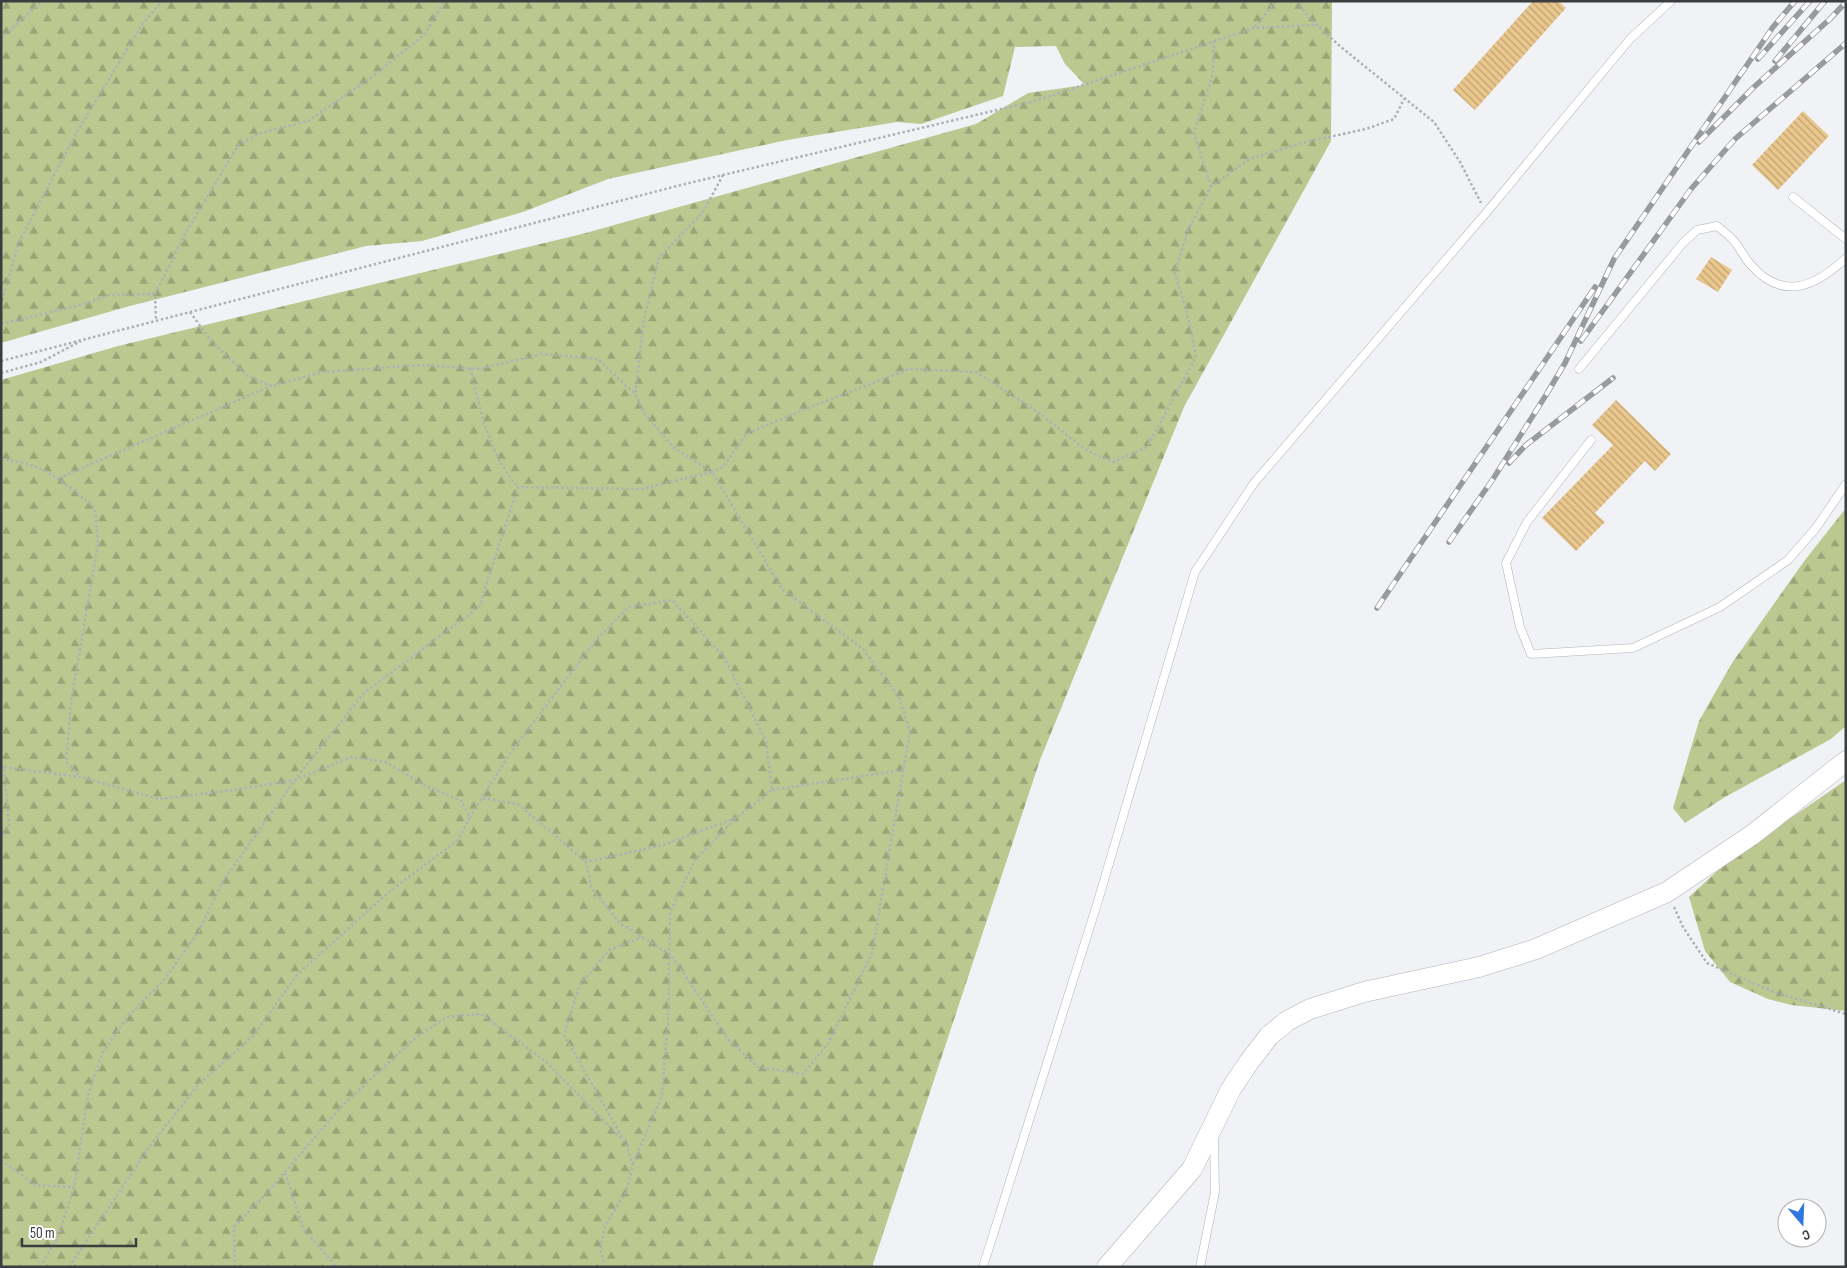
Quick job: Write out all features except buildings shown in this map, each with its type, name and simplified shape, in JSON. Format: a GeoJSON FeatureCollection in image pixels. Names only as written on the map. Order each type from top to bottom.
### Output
{"type":"FeatureCollection","features":[{"type":"Feature","properties":{"kind":"street"},"geometry":{"type":"LineString","coordinates":[[1107,1267],[1192,1169],[1231,1089],[1249,1062],[1270,1036],[1295,1017],[1364,992],[1479,967],[1536,949],[1667,892],[1752,835],[1846,762]]}},
{"type":"Feature","properties":{"kind":"lane"},"geometry":{"type":"LineString","coordinates":[[983,1267],[1098,901],[1195,572],[1254,483],[1486,213],[1630,39],[1670,1]]}},
{"type":"Feature","properties":{"kind":"lane"},"geometry":{"type":"LineString","coordinates":[[1793,197],[1846,239]]}},
{"type":"Feature","properties":{"kind":"lane"},"geometry":{"type":"LineString","coordinates":[[1579,369],[1682,243],[1697,230],[1717,226],[1734,240],[1750,264],[1768,281],[1785,288],[1808,285],[1830,273],[1846,258]]}},
{"type":"Feature","properties":{"kind":"lane"},"geometry":{"type":"LineString","coordinates":[[1591,440],[1527,522],[1506,563],[1520,627],[1531,654],[1633,648],[1720,607],[1788,560],[1816,528],[1846,484]]}},
{"type":"Feature","properties":{"kind":"lane"},"geometry":{"type":"LineString","coordinates":[[1200,1267],[1215,1192],[1213,1128]]}},
{"type":"Feature","properties":{"kind":"path"},"geometry":{"type":"LineString","coordinates":[[1,38],[42,1]]}},
{"type":"Feature","properties":{"kind":"path"},"geometry":{"type":"LineString","coordinates":[[1,305],[19,242],[73,141],[141,26],[162,1]]}},
{"type":"Feature","properties":{"kind":"path"},"geometry":{"type":"LineString","coordinates":[[156,321],[155,294],[185,234],[239,144],[261,132],[308,121],[361,85],[425,34],[444,1]]}},
{"type":"Feature","properties":{"kind":"path"},"geometry":{"type":"LineString","coordinates":[[1254,28],[1276,1]]}},
{"type":"Feature","properties":{"kind":"path"},"geometry":{"type":"LineString","coordinates":[[1297,1],[1317,25],[1342,48],[1397,90],[1404,99],[1434,122],[1460,162],[1486,213]]}},
{"type":"Feature","properties":{"kind":"path"},"geometry":{"type":"LineString","coordinates":[[1,361],[723,175],[1035,101],[1254,28],[1317,25]]}},
{"type":"Feature","properties":{"kind":"path"},"geometry":{"type":"LineString","coordinates":[[1211,188],[1194,133],[1213,74],[1214,41]]}},
{"type":"Feature","properties":{"kind":"path"},"geometry":{"type":"LineString","coordinates":[[470,368],[488,439],[509,477],[518,487],[641,489],[712,472],[723,467],[746,434],[909,369],[976,372],[1038,412],[1086,450],[1114,462],[1146,447],[1196,357],[1187,312],[1175,273],[1187,232],[1211,188],[1248,159],[1306,142],[1366,129],[1394,119],[1404,99]]}},
{"type":"Feature","properties":{"kind":"path"},"geometry":{"type":"LineString","coordinates":[[635,394],[644,319],[659,258],[703,212],[723,175]]}},
{"type":"Feature","properties":{"kind":"path"},"geometry":{"type":"LineString","coordinates":[[1,324],[84,304],[109,295],[155,294]]}},
{"type":"Feature","properties":{"kind":"path"},"geometry":{"type":"LineString","coordinates":[[190,312],[211,341],[249,376],[272,386]]}},
{"type":"Feature","properties":{"kind":"path"},"geometry":{"type":"LineString","coordinates":[[1,373],[41,362],[86,339]]}},
{"type":"Feature","properties":{"kind":"path"},"geometry":{"type":"LineString","coordinates":[[59,478],[272,386],[322,372],[421,365],[479,369],[542,354],[598,359],[635,394],[645,414],[672,447],[712,472],[782,588],[863,649],[898,696],[910,731],[872,953],[828,1044],[803,1074],[758,1067],[728,1039],[671,955],[621,924],[592,889],[586,862],[518,804],[483,798]]}},
{"type":"Feature","properties":{"kind":"path"},"geometry":{"type":"LineString","coordinates":[[1,459],[26,462],[59,478],[95,508],[98,544],[71,702],[66,762],[81,778]]}},
{"type":"Feature","properties":{"kind":"path"},"geometry":{"type":"LineString","coordinates":[[40,1267],[58,1237],[74,1187],[88,1095],[103,1052],[129,1015],[164,980],[199,931],[223,880],[295,780],[364,693],[479,608],[518,487]]}},
{"type":"Feature","properties":{"kind":"path"},"geometry":{"type":"LineString","coordinates":[[69,1267],[150,1146],[198,1085],[254,1035],[297,975],[389,892],[458,840],[470,817],[513,749],[596,639],[629,607],[672,600],[724,657],[766,741],[772,790]]}},
{"type":"Feature","properties":{"kind":"path"},"geometry":{"type":"LineString","coordinates":[[1,840],[9,825],[2,767],[81,778],[159,799],[295,780],[351,757],[386,762],[422,784],[461,802],[470,817]]}},
{"type":"Feature","properties":{"kind":"path"},"geometry":{"type":"LineString","coordinates":[[606,1267],[600,1250],[606,1226],[626,1192],[633,1166],[662,1096],[671,955],[670,912],[695,860],[736,818],[772,790],[903,770]]}},
{"type":"Feature","properties":{"kind":"path"},"geometry":{"type":"LineString","coordinates":[[586,862],[663,845],[736,818]]}},
{"type":"Feature","properties":{"kind":"path"},"geometry":{"type":"LineString","coordinates":[[1667,892],[1683,927],[1707,963],[1774,992],[1846,1014]]}},
{"type":"Feature","properties":{"kind":"path"},"geometry":{"type":"LineString","coordinates":[[633,1166],[626,1143],[564,1035],[579,986],[609,950],[642,937]]}},
{"type":"Feature","properties":{"kind":"path"},"geometry":{"type":"LineString","coordinates":[[235,1267],[234,1227],[285,1173],[342,1106],[414,1039],[447,1017],[481,1014],[546,1061],[626,1143]]}},
{"type":"Feature","properties":{"kind":"path"},"geometry":{"type":"LineString","coordinates":[[1,1160],[35,1185],[74,1187]]}},
{"type":"Feature","properties":{"kind":"path"},"geometry":{"type":"LineString","coordinates":[[285,1173],[304,1230],[337,1267]]}},
{"type":"Feature","properties":{"kind":"green space"},"geometry":{"type":"Polygon","coordinates":[[[1,1],[1332,1],[1331,141],[1184,407],[1040,760],[872,1267],[1,1267],[1,380],[118,346],[582,234],[976,124],[1028,93],[1085,85],[1065,64],[1056,46],[1015,47],[1003,96],[921,124],[897,122],[787,140],[608,179],[523,212],[422,241],[366,246],[126,307],[1,343],[1,1]]]}},
{"type":"Feature","properties":{"kind":"green space"},"geometry":{"type":"Polygon","coordinates":[[[1846,508],[1846,726],[1831,739],[1725,797],[1685,823],[1673,808],[1699,721],[1732,663],[1805,560],[1846,508]]]}},
{"type":"Feature","properties":{"kind":"green space"},"geometry":{"type":"Polygon","coordinates":[[[1846,780],[1846,1011],[1791,1005],[1768,999],[1730,982],[1705,951],[1689,897],[1727,862],[1846,780]]]}},
{"type":"Feature","properties":{"kind":"railway"},"geometry":{"type":"LineString","coordinates":[[1449,542],[1493,479],[1565,363],[1614,259],[1773,27],[1795,1]]}},
{"type":"Feature","properties":{"kind":"railway"},"geometry":{"type":"LineString","coordinates":[[1758,59],[1810,1]]}},
{"type":"Feature","properties":{"kind":"railway"},"geometry":{"type":"LineString","coordinates":[[1775,61],[1825,1]]}},
{"type":"Feature","properties":{"kind":"railway"},"geometry":{"type":"LineString","coordinates":[[1699,142],[1754,87],[1830,19],[1846,2]]}},
{"type":"Feature","properties":{"kind":"railway"},"geometry":{"type":"LineString","coordinates":[[1581,341],[1691,189],[1735,139],[1846,43]]}},
{"type":"Feature","properties":{"kind":"railway"},"geometry":{"type":"LineString","coordinates":[[1377,608],[1595,287]]}},
{"type":"Feature","properties":{"kind":"railway"},"geometry":{"type":"LineString","coordinates":[[1509,463],[1526,445],[1613,378]]}}]}
